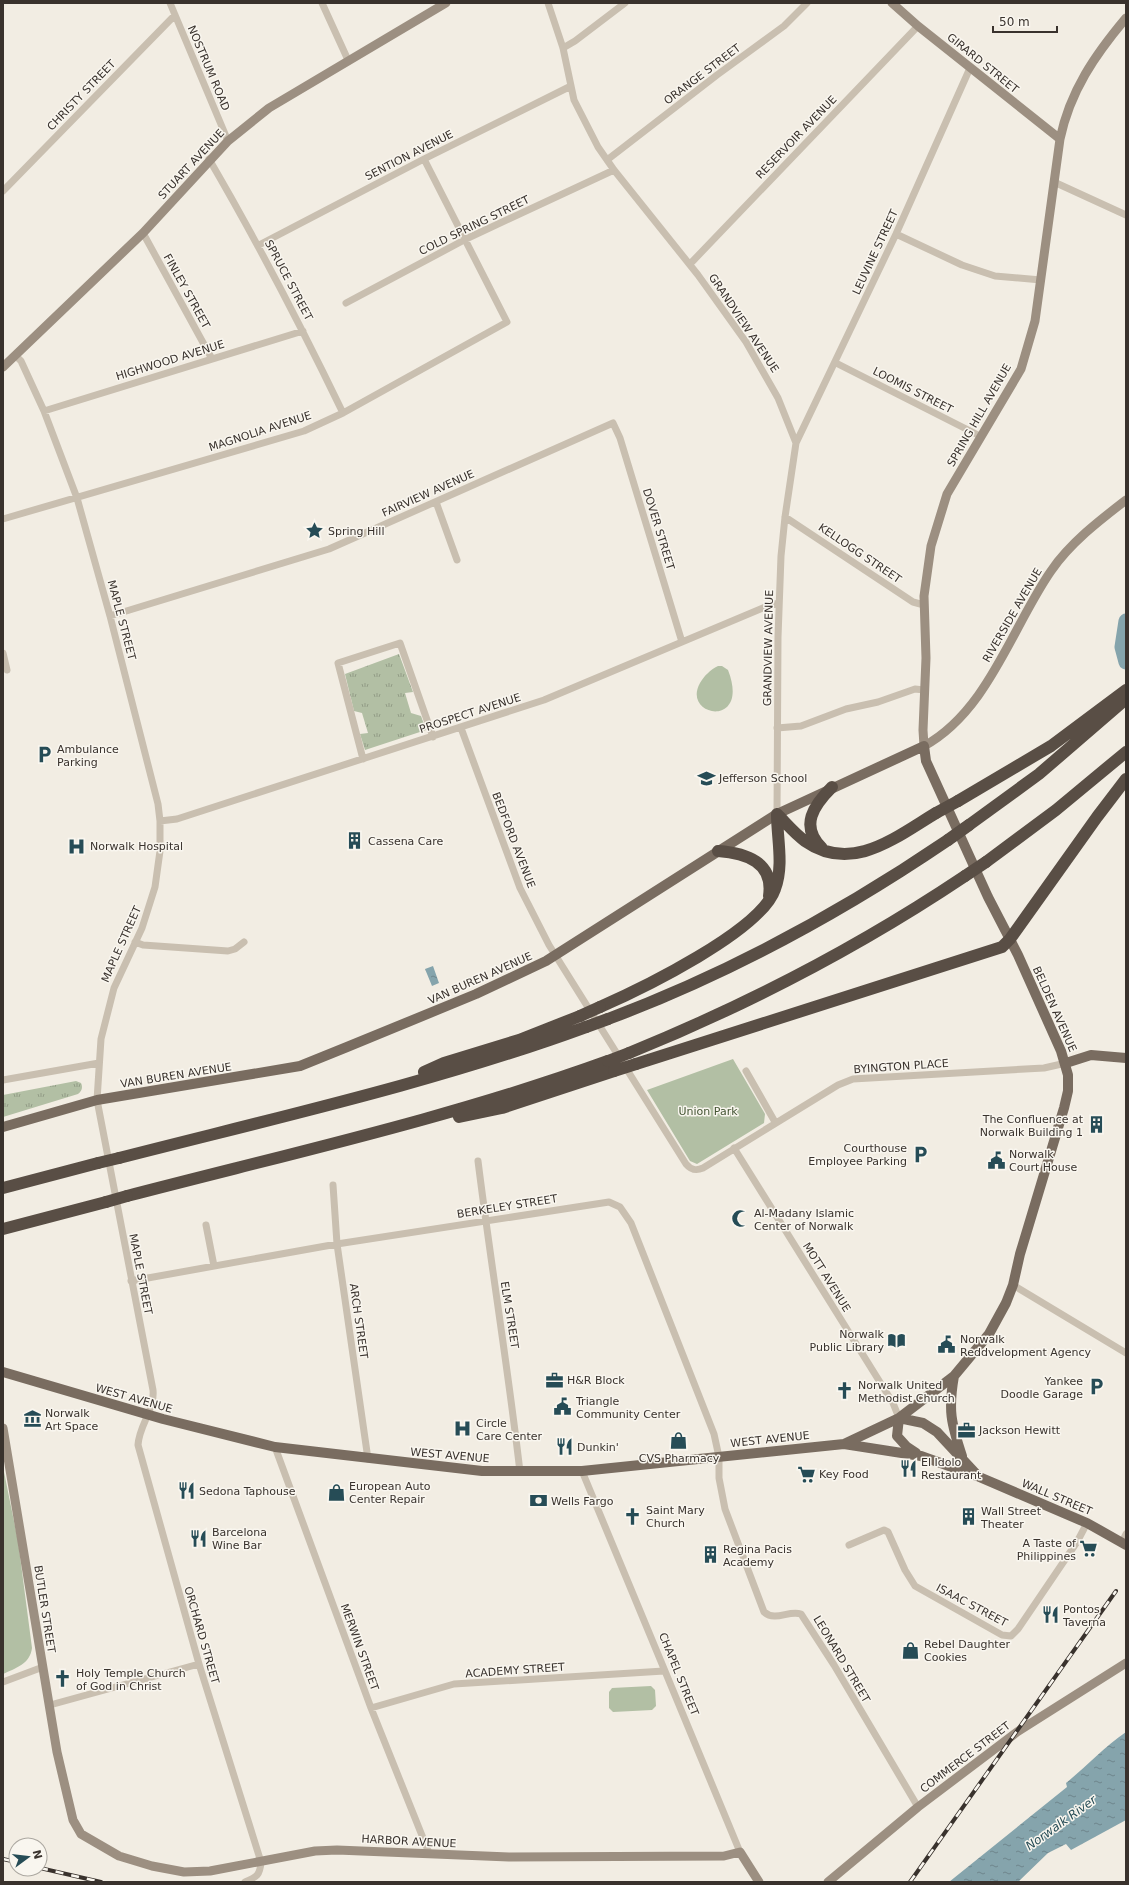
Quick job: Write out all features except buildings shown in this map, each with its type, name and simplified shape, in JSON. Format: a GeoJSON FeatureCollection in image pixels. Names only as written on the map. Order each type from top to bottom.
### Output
{"type":"FeatureCollection","features":[{"type":"Feature","properties":{"kind":"highway"},"geometry":{"type":"LineString","coordinates":[[583,1021],[608,1019],[683,988],[775,944],[857,898],[948,840],[1045,769],[1110,708],[1126,690]]}},
{"type":"Feature","properties":{"kind":"highway"},"geometry":{"type":"LineString","coordinates":[[777,814],[806,842],[828,852],[847,855],[867,851],[880,846],[958,801],[1051,746],[1126,699]]}},
{"type":"Feature","properties":{"kind":"highway"},"geometry":{"type":"LineString","coordinates":[[611,1066],[629,1053],[720,1014],[798,976],[873,934],[986,862],[1056,810],[1126,752]]}},
{"type":"Feature","properties":{"kind":"highway"},"geometry":{"type":"LineString","coordinates":[[3,1229],[408,1124],[611,1066],[636,1064],[1002,947],[1010,939],[1097,816],[1126,779]]}},
{"type":"Feature","properties":{"kind":"highway"},"geometry":{"type":"LineString","coordinates":[[828,852],[815,840],[810,824],[814,807],[832,787]]}},
{"type":"Feature","properties":{"kind":"highway"},"geometry":{"type":"LineString","coordinates":[[3,1188],[499,1057],[583,1021],[600,1007],[653,982],[696,958],[737,930],[766,905],[775,890],[779,873],[777,814]]}},
{"type":"Feature","properties":{"kind":"highway"},"geometry":{"type":"LineString","coordinates":[[718,851],[742,854],[760,865],[768,877],[769,883],[766,905]]}},
{"type":"Feature","properties":{"kind":"main road","name":"STUART AVENUE"},"geometry":{"type":"LineString","coordinates":[[3,367],[143,233],[228,141],[269,108],[446,3]]}},
{"type":"Feature","properties":{"kind":"main road","name":"GIRARD STREET"},"geometry":{"type":"LineString","coordinates":[[892,3],[918,26],[1060,139]]}},
{"type":"Feature","properties":{"kind":"main road","name":"SPRING HILL AVENUE"},"geometry":{"type":"LineString","coordinates":[[924,746],[923,730],[926,658],[924,605],[931,546],[947,494],[1021,369],[1035,321],[1060,139],[1067,110],[1082,79],[1102,48],[1126,18]]}},
{"type":"Feature","properties":{"kind":"main road","name":"RIVERSIDE AVENUE"},"geometry":{"type":"LineString","coordinates":[[924,746],[934,740],[955,722],[976,698],[1052,570],[1076,543],[1126,500]]}},
{"type":"Feature","properties":{"kind":"main road","name":"VAN BUREN AVENUE"},"geometry":{"type":"LineString","coordinates":[[3,1127],[97,1100],[300,1066],[476,994],[555,956],[777,814],[832,787],[924,746]]}},
{"type":"Feature","properties":{"kind":"main road","name":"BELDEN AVENUE"},"geometry":{"type":"LineString","coordinates":[[899,1418],[954,1376],[989,1334],[1006,1303],[1013,1284],[1024,1240],[1064,1108],[1068,1081],[1066,1063],[1010,939],[988,897],[926,761],[924,746]]}},
{"type":"Feature","properties":{"kind":"main road"},"geometry":{"type":"LineString","coordinates":[[1066,1063],[1090,1055],[1126,1058]]}},
{"type":"Feature","properties":{"kind":"main road","name":"WEST AVENUE"},"geometry":{"type":"LineString","coordinates":[[3,1372],[147,1414],[275,1447],[482,1472],[582,1471],[844,1444],[899,1418]]}},
{"type":"Feature","properties":{"kind":"main road","name":"WALL STREET"},"geometry":{"type":"LineString","coordinates":[[954,1376],[950,1402],[953,1429],[962,1458]]}},
{"type":"Feature","properties":{"kind":"main road","name":"WALL STREET"},"geometry":{"type":"LineString","coordinates":[[921,1456],[907,1447],[897,1436],[896,1428],[899,1418],[923,1424],[937,1432],[977,1476]]}},
{"type":"Feature","properties":{"kind":"main road","name":"BUTLER STREET"},"geometry":{"type":"LineString","coordinates":[[3,1428],[57,1752],[73,1820],[77,1829],[85,1838]]}},
{"type":"Feature","properties":{"kind":"main road","name":"WALL STREET"},"geometry":{"type":"LineString","coordinates":[[844,1444],[921,1456],[977,1476],[1125,1540]]}},
{"type":"Feature","properties":{"kind":"main road","name":"COMMERCE STREET"},"geometry":{"type":"LineString","coordinates":[[828,1882],[918,1807],[1017,1732],[1126,1663]]}},
{"type":"Feature","properties":{"kind":"main road","name":"HARBOR AVENUE"},"geometry":{"type":"LineString","coordinates":[[85,1838],[119,1856],[152,1866],[184,1872],[210,1871],[326,1850],[509,1857],[600,1858],[724,1856],[740,1852]]}},
{"type":"Feature","properties":{"kind":"main road","name":"CHAPEL STREET"},"geometry":{"type":"LineString","coordinates":[[740,1852],[759,1882]]}},
{"type":"Feature","properties":{"kind":"street","name":"NOSTRUM ROAD"},"geometry":{"type":"LineString","coordinates":[[170,3],[228,141]]}},
{"type":"Feature","properties":{"kind":"street"},"geometry":{"type":"LineString","coordinates":[[322,3],[348,60]]}},
{"type":"Feature","properties":{"kind":"street","name":"GRANDVIEW AVENUE"},"geometry":{"type":"LineString","coordinates":[[548,3],[563,48],[574,100],[586,126],[614,170],[690,264],[727,314],[766,373],[781,404],[796,443],[784,516],[779,604],[777,814]]}},
{"type":"Feature","properties":{"kind":"street"},"geometry":{"type":"LineString","coordinates":[[563,48],[575,41],[624,3]]}},
{"type":"Feature","properties":{"kind":"street","name":"ORANGE STREET"},"geometry":{"type":"LineString","coordinates":[[607,160],[784,26],[807,3]]}},
{"type":"Feature","properties":{"kind":"street","name":"CHRISTY STREET"},"geometry":{"type":"LineString","coordinates":[[3,191],[175,15]]}},
{"type":"Feature","properties":{"kind":"street","name":"RESERVOIR AVENUE"},"geometry":{"type":"LineString","coordinates":[[690,264],[918,26]]}},
{"type":"Feature","properties":{"kind":"street","name":"LEUVINE STREET"},"geometry":{"type":"LineString","coordinates":[[796,443],[836,363],[896,234],[970,68]]}},
{"type":"Feature","properties":{"kind":"street","name":"SENTION AVENUE"},"geometry":{"type":"LineString","coordinates":[[259,245],[424,159],[571,86]]}},
{"type":"Feature","properties":{"kind":"street"},"geometry":{"type":"LineString","coordinates":[[424,159],[466,239]]}},
{"type":"Feature","properties":{"kind":"street","name":"SPRUCE STREET"},"geometry":{"type":"LineString","coordinates":[[209,160],[259,245],[343,413]]}},
{"type":"Feature","properties":{"kind":"street","name":"COLD SPRING STREET"},"geometry":{"type":"LineString","coordinates":[[346,303],[466,239],[614,170]]}},
{"type":"Feature","properties":{"kind":"street"},"geometry":{"type":"LineString","coordinates":[[1054,182],[1126,215]]}},
{"type":"Feature","properties":{"kind":"street","name":"FINLEY STREET"},"geometry":{"type":"LineString","coordinates":[[143,233],[212,359]]}},
{"type":"Feature","properties":{"kind":"street"},"geometry":{"type":"LineString","coordinates":[[896,234],[962,265],[995,276],[1041,280]]}},
{"type":"Feature","properties":{"kind":"street","name":"MAGNOLIA AVENUE"},"geometry":{"type":"LineString","coordinates":[[3,519],[304,431],[343,413],[507,322],[466,239]]}},
{"type":"Feature","properties":{"kind":"street","name":"HIGHWOOD AVENUE"},"geometry":{"type":"LineString","coordinates":[[44,410],[303,331]]}},
{"type":"Feature","properties":{"kind":"street","name":"MAPLE STREET"},"geometry":{"type":"LineString","coordinates":[[16,356],[21,361],[44,410],[77,498],[155,787],[160,821],[160,851],[155,887],[147,916],[114,988],[101,1039],[97,1100],[153,1390],[153,1403],[147,1414]]}},
{"type":"Feature","properties":{"kind":"street","name":"LOOMIS STREET"},"geometry":{"type":"LineString","coordinates":[[836,363],[980,436]]}},
{"type":"Feature","properties":{"kind":"street","name":"FAIRVIEW AVENUE"},"geometry":{"type":"LineString","coordinates":[[110,616],[329,549],[612,423]]}},
{"type":"Feature","properties":{"kind":"street","name":"DOVER STREET"},"geometry":{"type":"LineString","coordinates":[[612,423],[620,438],[682,642]]}},
{"type":"Feature","properties":{"kind":"street"},"geometry":{"type":"LineString","coordinates":[[436,502],[457,560]]}},
{"type":"Feature","properties":{"kind":"street","name":"KELLOGG STREET"},"geometry":{"type":"LineString","coordinates":[[784,516],[913,602],[924,605]]}},
{"type":"Feature","properties":{"kind":"street","name":"PROSPECT AVENUE"},"geometry":{"type":"LineString","coordinates":[[160,821],[177,819],[461,728],[566,691],[770,605],[779,604]]}},
{"type":"Feature","properties":{"kind":"street"},"geometry":{"type":"LineString","coordinates":[[363,759],[338,663],[393,645],[400,643],[433,737]]}},
{"type":"Feature","properties":{"kind":"street"},"geometry":{"type":"LineString","coordinates":[[3,653],[7,670]]}},
{"type":"Feature","properties":{"kind":"street"},"geometry":{"type":"LineString","coordinates":[[777,728],[801,726],[846,709],[878,702],[915,689],[924,690]]}},
{"type":"Feature","properties":{"kind":"street","name":"BEDFORD AVENUE"},"geometry":{"type":"LineString","coordinates":[[461,728],[520,888],[555,956],[690,1169]]}},
{"type":"Feature","properties":{"kind":"street"},"geometry":{"type":"LineString","coordinates":[[135,942],[143,945],[228,951],[235,949],[244,942]]}},
{"type":"Feature","properties":{"kind":"street"},"geometry":{"type":"LineString","coordinates":[[3,1080],[99,1063]]}},
{"type":"Feature","properties":{"kind":"street","name":"BYINGTON PLACE"},"geometry":{"type":"LineString","coordinates":[[690,1169],[700,1169],[775,1122],[838,1085],[853,1079],[1044,1068],[1066,1063]]}},
{"type":"Feature","properties":{"kind":"street"},"geometry":{"type":"LineString","coordinates":[[746,1071],[775,1122]]}},
{"type":"Feature","properties":{"kind":"street","name":"MOTT AVENUE"},"geometry":{"type":"LineString","coordinates":[[734,1148],[893,1403],[899,1418]]}},
{"type":"Feature","properties":{"kind":"street","name":"ELM STREET"},"geometry":{"type":"LineString","coordinates":[[478,1161],[508,1372],[520,1472]]}},
{"type":"Feature","properties":{"kind":"street","name":"ARCH STREET"},"geometry":{"type":"LineString","coordinates":[[332,1185],[337,1244],[368,1459]]}},
{"type":"Feature","properties":{"kind":"street","name":"BERKELEY STREET"},"geometry":{"type":"LineString","coordinates":[[131,1281],[337,1244],[609,1202],[620,1207],[631,1223],[714,1434],[719,1457]]}},
{"type":"Feature","properties":{"kind":"street"},"geometry":{"type":"LineString","coordinates":[[206,1225],[214,1266]]}},
{"type":"Feature","properties":{"kind":"street"},"geometry":{"type":"LineString","coordinates":[[1013,1284],[1126,1353]]}},
{"type":"Feature","properties":{"kind":"street","name":"ORCHARD STREET"},"geometry":{"type":"LineString","coordinates":[[147,1414],[138,1434],[139,1454],[199,1664],[260,1862]]}},
{"type":"Feature","properties":{"kind":"street","name":"MERWIN STREET"},"geometry":{"type":"LineString","coordinates":[[275,1447],[371,1708],[428,1854]]}},
{"type":"Feature","properties":{"kind":"street","name":"LEONARD STREET"},"geometry":{"type":"LineString","coordinates":[[719,1457],[719,1478],[725,1509],[764,1612],[769,1616],[776,1617],[794,1612],[801,1614],[834,1665],[918,1807]]}},
{"type":"Feature","properties":{"kind":"street","name":"CHAPEL STREET"},"geometry":{"type":"LineString","coordinates":[[582,1471],[740,1852]]}},
{"type":"Feature","properties":{"kind":"street","name":"ISAAC STREET"},"geometry":{"type":"LineString","coordinates":[[849,1545],[884,1530],[888,1532],[905,1570],[916,1586],[1002,1635],[1011,1636],[1026,1618],[1078,1542],[1088,1523]]}},
{"type":"Feature","properties":{"kind":"street"},"geometry":{"type":"LineString","coordinates":[[50,1705],[199,1664]]}},
{"type":"Feature","properties":{"kind":"street"},"geometry":{"type":"LineString","coordinates":[[3,1682],[43,1667]]}},
{"type":"Feature","properties":{"kind":"street","name":"ACADEMY STREET"},"geometry":{"type":"LineString","coordinates":[[371,1708],[454,1684],[664,1671]]}},
{"type":"Feature","properties":{"kind":"street"},"geometry":{"type":"LineString","coordinates":[[245,1882],[256,1878],[260,1874],[260,1862]]}},
{"type":"Feature","properties":{"kind":"green space"},"geometry":{"type":"Polygon","coordinates":[[[399,654],[413,692],[405,693],[411,713],[421,716],[426,730],[365,750],[360,734],[368,733],[362,713],[354,711],[345,674],[399,654]]]}},
{"type":"Feature","properties":{"kind":"green space"},"geometry":{"type":"Polygon","coordinates":[[[718,666],[722,666],[728,670],[733,689],[731,702],[724,709],[716,711],[707,709],[700,704],[697,695],[703,678],[718,666]]]}},
{"type":"Feature","properties":{"kind":"green space","name":"Union Park"},"geometry":{"type":"Polygon","coordinates":[[[733,1059],[765,1114],[764,1123],[697,1164],[690,1161],[647,1090],[733,1059]]]}},
{"type":"Feature","properties":{"kind":"green space"},"geometry":{"type":"Polygon","coordinates":[[[76,1081],[81,1083],[82,1086],[78,1094],[3,1117],[3,1095],[76,1081]]]}},
{"type":"Feature","properties":{"kind":"green space"},"geometry":{"type":"Polygon","coordinates":[[[3,1467],[18,1541],[32,1648],[31,1653],[22,1665],[3,1674],[3,1467]]]}},
{"type":"Feature","properties":{"kind":"green space"},"geometry":{"type":"Polygon","coordinates":[[[651,1686],[655,1690],[656,1706],[652,1710],[613,1712],[609,1708],[609,1692],[612,1688],[651,1686]]]}},
{"type":"Feature","properties":{"kind":"water"},"geometry":{"type":"Polygon","coordinates":[[[433,966],[439,983],[432,986],[425,969],[433,966]]]}},
{"type":"Feature","properties":{"kind":"water"},"geometry":{"type":"Polygon","coordinates":[[[1126,1732],[1126,1820],[1071,1850],[1066,1844],[1048,1853],[1018,1882],[949,1882],[1067,1787],[1066,1783],[1110,1744],[1126,1732]]]}},
{"type":"Feature","properties":{"kind":"waterway","name":"Norwalk River"},"geometry":{"type":"LineString","coordinates":[[1126,621],[1122,647],[1126,662]]}},
{"type":"Feature","properties":{"kind":"railway"},"geometry":{"type":"LineString","coordinates":[[910,1882],[1116,1591]]}},
{"type":"Feature","properties":{"kind":"railway"},"geometry":{"type":"LineString","coordinates":[[3,1859],[8,1860]]}},
{"type":"Feature","properties":{"kind":"railway"},"geometry":{"type":"LineString","coordinates":[[48,1870],[101,1882]]}},
{"type":"Feature","properties":{"kind":"place","name":"Spring Hill"},"geometry":{"type":"Point","coordinates":[315,531]}},
{"type":"Feature","properties":{"kind":"place","name":"Ambulance Parking"},"geometry":{"type":"Point","coordinates":[44,755]}},
{"type":"Feature","properties":{"kind":"place","name":"Jefferson School"},"geometry":{"type":"Point","coordinates":[706,778]}},
{"type":"Feature","properties":{"kind":"place","name":"Cassena Care"},"geometry":{"type":"Point","coordinates":[355,841]}},
{"type":"Feature","properties":{"kind":"place","name":"Norwalk Hospital"},"geometry":{"type":"Point","coordinates":[77,846]}},
{"type":"Feature","properties":{"kind":"place","name":"The Confluence at Norwalk Building 1"},"geometry":{"type":"Point","coordinates":[1096,1125]}},
{"type":"Feature","properties":{"kind":"place","name":"Courthouse Employee Parking"},"geometry":{"type":"Point","coordinates":[920,1154]}},
{"type":"Feature","properties":{"kind":"place","name":"Norwalk Court House"},"geometry":{"type":"Point","coordinates":[996,1160]}},
{"type":"Feature","properties":{"kind":"place","name":"Al-Madany Islamic Center of Norwalk"},"geometry":{"type":"Point","coordinates":[741,1219]}},
{"type":"Feature","properties":{"kind":"place","name":"Norwalk Public Library"},"geometry":{"type":"Point","coordinates":[897,1340]}},
{"type":"Feature","properties":{"kind":"place","name":"Norwalk Reddvelopment Agency"},"geometry":{"type":"Point","coordinates":[947,1345]}},
{"type":"Feature","properties":{"kind":"place","name":"H&R Block"},"geometry":{"type":"Point","coordinates":[554,1380]}},
{"type":"Feature","properties":{"kind":"place","name":"Yankee Doodle Garage"},"geometry":{"type":"Point","coordinates":[1096,1387]}},
{"type":"Feature","properties":{"kind":"place","name":"Norwalk United Methodist Church"},"geometry":{"type":"Point","coordinates":[845,1391]}},
{"type":"Feature","properties":{"kind":"place","name":"Triangle Community Center"},"geometry":{"type":"Point","coordinates":[563,1407]}},
{"type":"Feature","properties":{"kind":"place","name":"Norwalk Art Space"},"geometry":{"type":"Point","coordinates":[32,1419]}},
{"type":"Feature","properties":{"kind":"place","name":"Circle Care Center"},"geometry":{"type":"Point","coordinates":[463,1429]}},
{"type":"Feature","properties":{"kind":"place","name":"Jackson Hewitt"},"geometry":{"type":"Point","coordinates":[966,1430]}},
{"type":"Feature","properties":{"kind":"place","name":"CVS Pharmacy"},"geometry":{"type":"Point","coordinates":[679,1440]}},
{"type":"Feature","properties":{"kind":"place","name":"Dunkin'"},"geometry":{"type":"Point","coordinates":[564,1447]}},
{"type":"Feature","properties":{"kind":"place","name":"El Idolo Restaurant"},"geometry":{"type":"Point","coordinates":[908,1468]}},
{"type":"Feature","properties":{"kind":"place","name":"Key Food"},"geometry":{"type":"Point","coordinates":[806,1474]}},
{"type":"Feature","properties":{"kind":"place","name":"Sedona Taphouse"},"geometry":{"type":"Point","coordinates":[186,1491]}},
{"type":"Feature","properties":{"kind":"place","name":"European Auto Center Repair"},"geometry":{"type":"Point","coordinates":[336,1492]}},
{"type":"Feature","properties":{"kind":"place","name":"Wells Fargo"},"geometry":{"type":"Point","coordinates":[538,1501]}},
{"type":"Feature","properties":{"kind":"place","name":"Saint Mary Church"},"geometry":{"type":"Point","coordinates":[633,1516]}},
{"type":"Feature","properties":{"kind":"place","name":"Wall Street Theater"},"geometry":{"type":"Point","coordinates":[968,1517]}},
{"type":"Feature","properties":{"kind":"place","name":"Barcelona Wine Bar"},"geometry":{"type":"Point","coordinates":[199,1538]}},
{"type":"Feature","properties":{"kind":"place","name":"A Taste of Philippines"},"geometry":{"type":"Point","coordinates":[1089,1549]}},
{"type":"Feature","properties":{"kind":"place","name":"Regina Pacis Academy"},"geometry":{"type":"Point","coordinates":[710,1555]}},
{"type":"Feature","properties":{"kind":"place","name":"Pontos Taverna"},"geometry":{"type":"Point","coordinates":[1050,1615]}},
{"type":"Feature","properties":{"kind":"place","name":"Rebel Daughter Cookies"},"geometry":{"type":"Point","coordinates":[911,1650]}},
{"type":"Feature","properties":{"kind":"place","name":"Holy Temple Church of God in Christ"},"geometry":{"type":"Point","coordinates":[63,1679]}}]}
